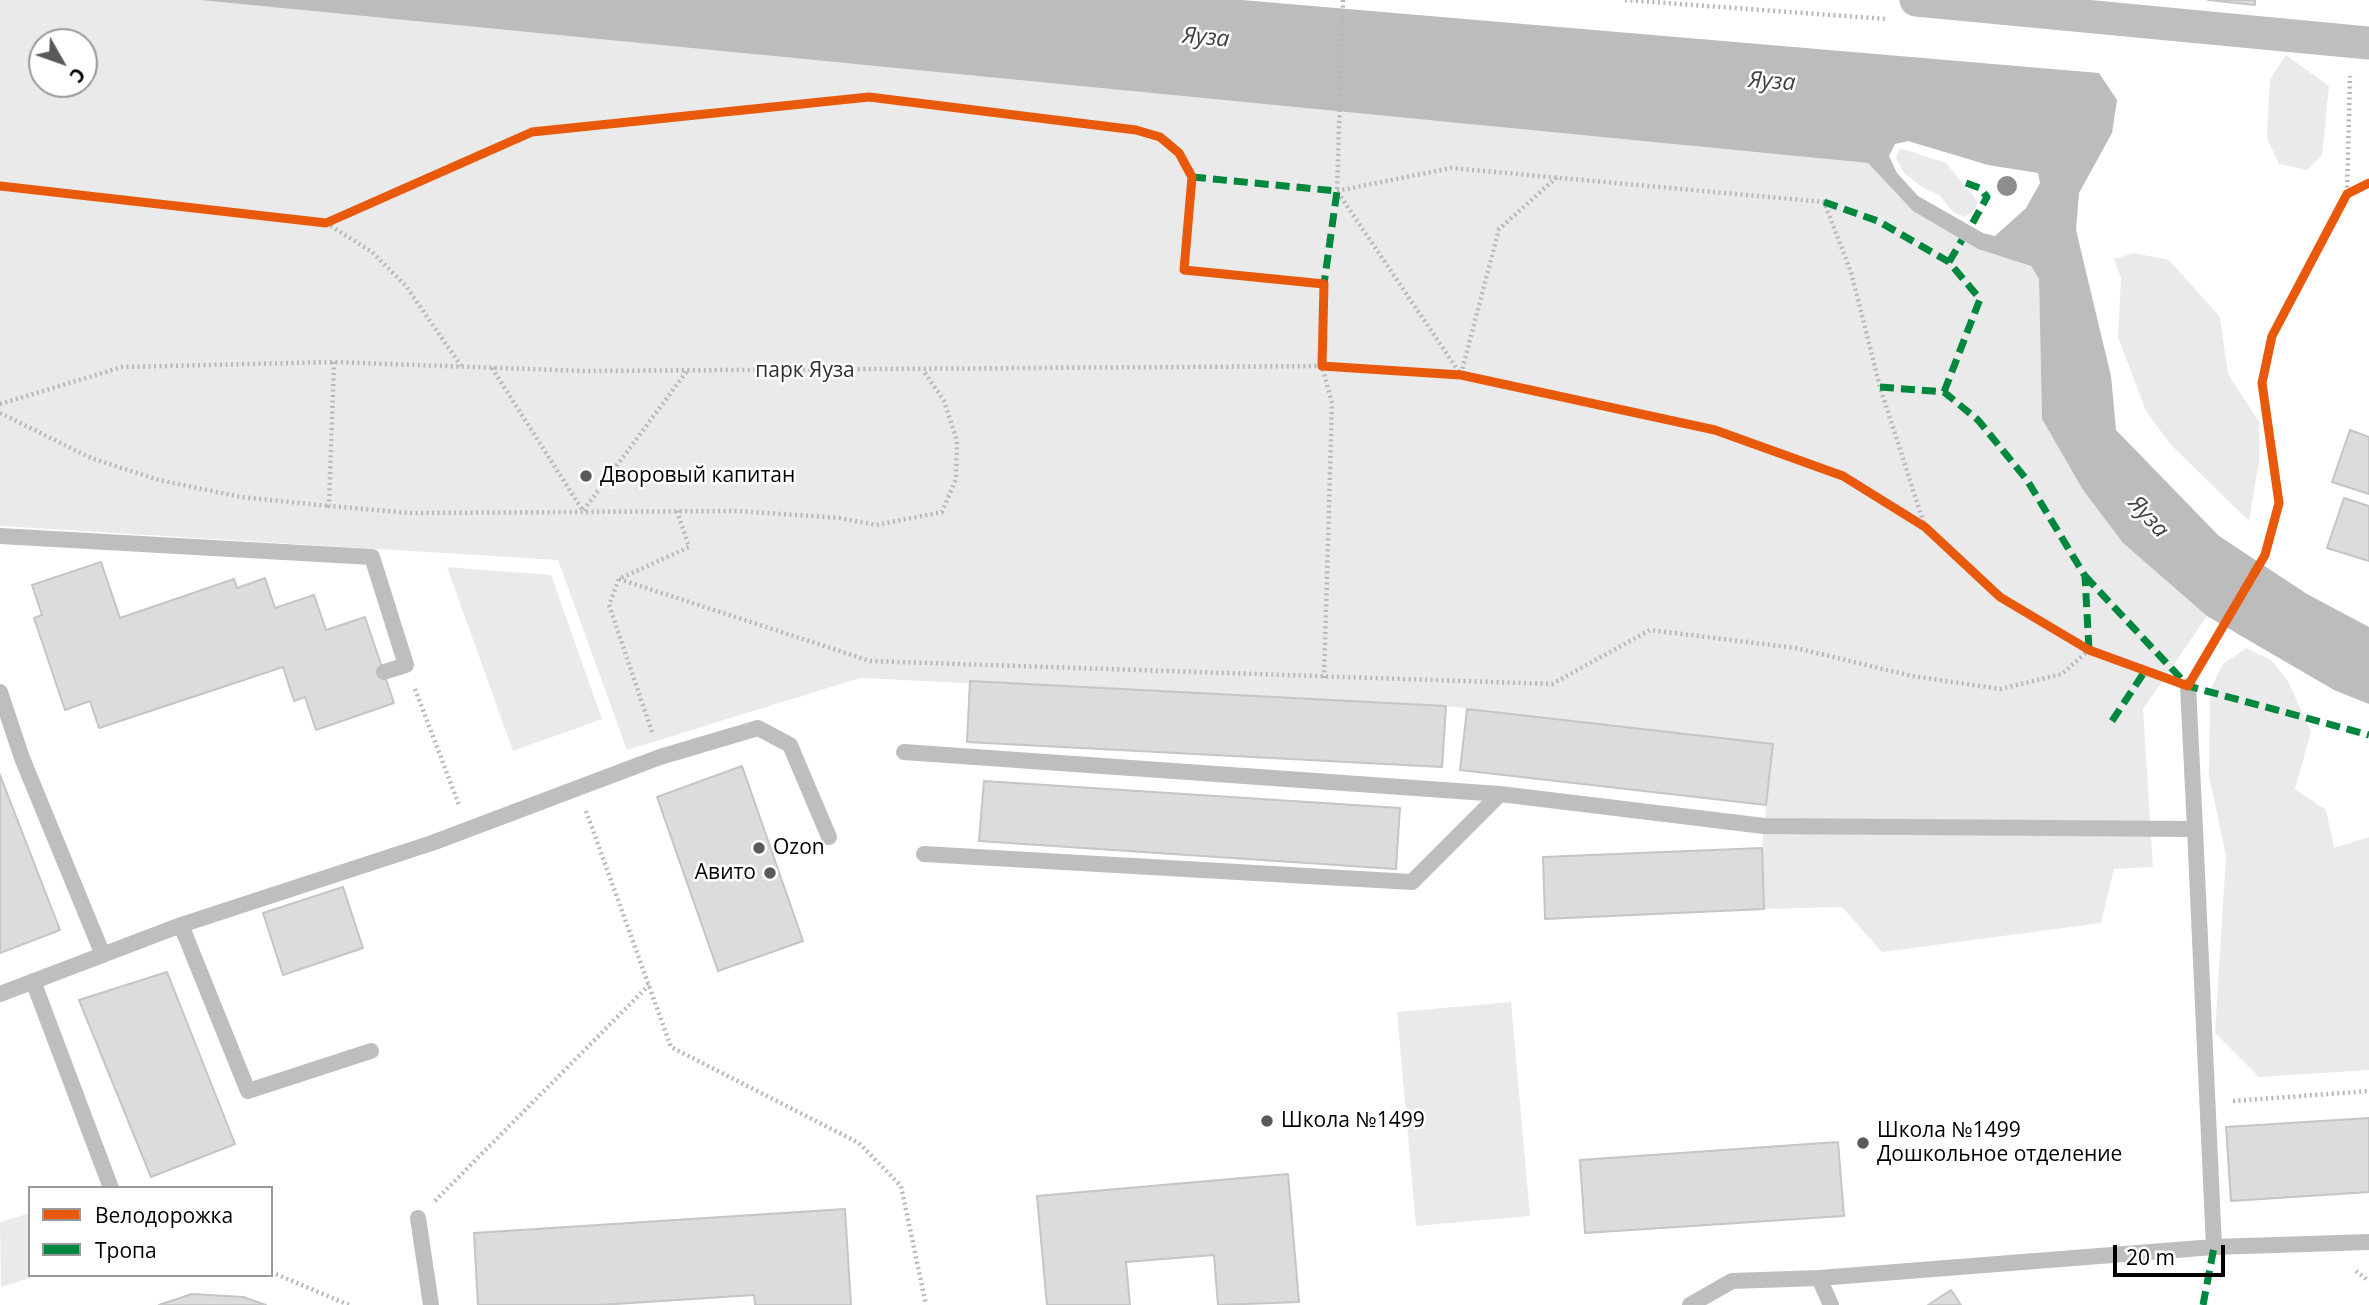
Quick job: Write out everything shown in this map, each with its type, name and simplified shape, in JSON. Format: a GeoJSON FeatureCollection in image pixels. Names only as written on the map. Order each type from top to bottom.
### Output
{"type":"FeatureCollection","features":[{"type":"Feature","properties":{"kind":"street"},"geometry":{"type":"LineString","coordinates":[[1916,0],[2357,51]]}},
{"type":"Feature","properties":{"kind":"lane"},"geometry":{"type":"LineString","coordinates":[[0,536],[372,557],[406,665],[384,672]]}},
{"type":"Feature","properties":{"kind":"lane"},"geometry":{"type":"LineString","coordinates":[[2188,686],[2214,1247]]}},
{"type":"Feature","properties":{"kind":"lane"},"geometry":{"type":"LineString","coordinates":[[0,692],[22,758],[103,955]]}},
{"type":"Feature","properties":{"kind":"lane"},"geometry":{"type":"LineString","coordinates":[[0,994],[181,925],[468,830],[660,757],[758,728],[790,746],[829,837]]}},
{"type":"Feature","properties":{"kind":"lane"},"geometry":{"type":"LineString","coordinates":[[904,752],[1500,794],[1764,826],[2195,829]]}},
{"type":"Feature","properties":{"kind":"lane"},"geometry":{"type":"LineString","coordinates":[[923,854],[1412,882],[1500,794]]}},
{"type":"Feature","properties":{"kind":"lane"},"geometry":{"type":"LineString","coordinates":[[181,925],[248,1091],[371,1051]]}},
{"type":"Feature","properties":{"kind":"lane"},"geometry":{"type":"LineString","coordinates":[[33,981],[110,1186]]}},
{"type":"Feature","properties":{"kind":"lane"},"geometry":{"type":"LineString","coordinates":[[418,1218],[431,1305]]}},
{"type":"Feature","properties":{"kind":"lane"},"geometry":{"type":"LineString","coordinates":[[1690,1305],[1732,1281],[1819,1278],[2214,1247],[2369,1242]]}},
{"type":"Feature","properties":{"kind":"lane"},"geometry":{"type":"LineString","coordinates":[[1819,1278],[1831,1305]]}},
{"type":"Feature","properties":{"kind":"path"},"geometry":{"type":"LineString","coordinates":[[1343,0],[1337,191],[1461,375]]}},
{"type":"Feature","properties":{"kind":"path"},"geometry":{"type":"LineString","coordinates":[[2218,638],[2265,555],[2279,503],[2262,383],[2272,336],[2347,194],[2357,51]]}},
{"type":"Feature","properties":{"kind":"path"},"geometry":{"type":"LineString","coordinates":[[1337,191],[1451,168],[1824,202],[1851,272],[1880,387],[1925,527]]}},
{"type":"Feature","properties":{"kind":"path"},"geometry":{"type":"LineString","coordinates":[[1461,375],[1499,229],[1557,177]]}},
{"type":"Feature","properties":{"kind":"path"},"geometry":{"type":"LineString","coordinates":[[2347,194],[2358,189]]}},
{"type":"Feature","properties":{"kind":"path"},"geometry":{"type":"LineString","coordinates":[[313,222],[327,223],[339,218]]}},
{"type":"Feature","properties":{"kind":"path"},"geometry":{"type":"LineString","coordinates":[[327,223],[372,252],[406,286],[461,366]]}},
{"type":"Feature","properties":{"kind":"path"},"geometry":{"type":"LineString","coordinates":[[1962,240],[1971,226]]}},
{"type":"Feature","properties":{"kind":"path"},"geometry":{"type":"LineString","coordinates":[[1322,352],[1322,366],[1332,403],[1324,679]]}},
{"type":"Feature","properties":{"kind":"path"},"geometry":{"type":"LineString","coordinates":[[329,506],[334,362]]}},
{"type":"Feature","properties":{"kind":"path"},"geometry":{"type":"LineString","coordinates":[[0,404],[122,367],[334,362],[687,371],[1334,367]]}},
{"type":"Feature","properties":{"kind":"path"},"geometry":{"type":"LineString","coordinates":[[492,368],[583,511]]}},
{"type":"Feature","properties":{"kind":"path"},"geometry":{"type":"LineString","coordinates":[[0,413],[91,458],[159,480],[241,497],[411,513],[750,512],[839,518],[876,525],[942,512],[956,479],[957,441],[944,401],[923,370]]}},
{"type":"Feature","properties":{"kind":"path"},"geometry":{"type":"LineString","coordinates":[[583,511],[687,371]]}},
{"type":"Feature","properties":{"kind":"path"},"geometry":{"type":"LineString","coordinates":[[1448,374],[1475,378]]}},
{"type":"Feature","properties":{"kind":"path"},"geometry":{"type":"LineString","coordinates":[[660,757],[609,605],[619,579],[689,547],[677,511]]}},
{"type":"Feature","properties":{"kind":"path"},"geometry":{"type":"LineString","coordinates":[[1914,519],[1935,535]]}},
{"type":"Feature","properties":{"kind":"path"},"geometry":{"type":"LineString","coordinates":[[619,579],[870,661],[1324,679],[1552,684],[1650,630],[1796,648],[1912,676],[2000,689],[2062,674],[2089,650]]}},
{"type":"Feature","properties":{"kind":"path"},"geometry":{"type":"LineString","coordinates":[[2078,644],[2100,654]]}},
{"type":"Feature","properties":{"kind":"path"},"geometry":{"type":"LineString","coordinates":[[406,665],[468,830]]}},
{"type":"Feature","properties":{"kind":"path"},"geometry":{"type":"LineString","coordinates":[[578,789],[671,1047],[859,1143],[901,1186],[926,1305]]}},
{"type":"Feature","properties":{"kind":"path"},"geometry":{"type":"LineString","coordinates":[[418,1218],[649,985]]}},
{"type":"Feature","properties":{"kind":"path"},"geometry":{"type":"LineString","coordinates":[[2207,1103],[2369,1091]]}},
{"type":"Feature","properties":{"kind":"path"},"geometry":{"type":"LineString","coordinates":[[273,1273],[349,1305]]}},
{"type":"Feature","properties":{"kind":"green space","name":"парк Яуза"},"geometry":{"type":"Polygon","coordinates":[[[0,0],[200,0],[1868,163],[1913,211],[1978,249],[2031,266],[2039,279],[2042,419],[2083,490],[2123,543],[2207,616],[2143,709],[2153,867],[2114,869],[2101,923],[1882,952],[1842,907],[1764,909],[1762,848],[1772,744],[1446,706],[860,678],[627,750],[558,560],[0,526],[0,0]]]}},
{"type":"Feature","properties":{"kind":"green space"},"geometry":{"type":"Polygon","coordinates":[[[2286,55],[2329,86],[2322,155],[2307,170],[2279,164],[2267,138],[2270,79],[2286,55]]]}},
{"type":"Feature","properties":{"kind":"green space"},"geometry":{"type":"Polygon","coordinates":[[[1900,148],[1946,163],[1978,203],[1973,212],[1964,217],[1953,212],[1939,195],[1922,187],[1904,173],[1896,158],[1900,148]]]}},
{"type":"Feature","properties":{"kind":"green space"},"geometry":{"type":"Polygon","coordinates":[[[2133,253],[2169,260],[2220,317],[2228,374],[2259,422],[2259,462],[2249,521],[2171,445],[2146,411],[2118,337],[2121,278],[2114,259],[2133,253]]]}},
{"type":"Feature","properties":{"kind":"green space"},"geometry":{"type":"Polygon","coordinates":[[[447,567],[551,575],[602,719],[513,751],[447,567]]]}},
{"type":"Feature","properties":{"kind":"green space"},"geometry":{"type":"Polygon","coordinates":[[[2246,648],[2271,660],[2288,681],[2311,732],[2295,789],[2326,810],[2334,848],[2369,837],[2369,1070],[2259,1077],[2215,1033],[2226,856],[2209,775],[2210,690],[2223,664],[2246,648]]]}},
{"type":"Feature","properties":{"kind":"green space"},"geometry":{"type":"Polygon","coordinates":[[[1511,1002],[1530,1216],[1416,1226],[1397,1012],[1511,1002]]]}},
{"type":"Feature","properties":{"kind":"green space"},"geometry":{"type":"Polygon","coordinates":[[[28,1214],[28,1277],[34,1277],[1,1287],[0,1222],[28,1214]]]}},
{"type":"Feature","properties":{"kind":"water","name":"Яуза"},"geometry":{"type":"Polygon","coordinates":[[[200,0],[1242,0],[2099,73],[2117,100],[2112,133],[2079,193],[2076,230],[2111,376],[2116,430],[2219,536],[2307,594],[2369,627],[2369,704],[2334,690],[2207,616],[2123,543],[2083,490],[2042,419],[2039,279],[2031,266],[1978,249],[1913,211],[1868,163],[200,0]],[[1908,141],[1895,144],[1889,156],[1897,173],[1918,196],[1983,233],[1995,236],[2026,208],[2040,183],[2038,173],[1988,165],[1908,141]]]}},
{"type":"Feature","properties":{"kind":"building"},"geometry":{"type":"Polygon","coordinates":[[[2208,0],[2255,0],[2255,5],[2208,0]]]}},
{"type":"Feature","properties":{"kind":"building"},"geometry":{"type":"Polygon","coordinates":[[[2350,430],[2369,437],[2369,494],[2332,482],[2350,430]]]}},
{"type":"Feature","properties":{"kind":"building"},"geometry":{"type":"Polygon","coordinates":[[[2344,498],[2369,506],[2369,561],[2327,548],[2344,498]]]}},
{"type":"Feature","properties":{"kind":"building"},"geometry":{"type":"Polygon","coordinates":[[[101,562],[120,618],[234,579],[237,588],[265,578],[275,608],[314,595],[326,630],[365,617],[394,703],[316,730],[305,697],[294,701],[283,667],[99,728],[90,701],[65,710],[34,618],[42,615],[32,585],[101,562]]]}},
{"type":"Feature","properties":{"kind":"building"},"geometry":{"type":"Polygon","coordinates":[[[970,681],[1446,706],[1442,767],[967,742],[970,681]]]}},
{"type":"Feature","properties":{"kind":"building"},"geometry":{"type":"Polygon","coordinates":[[[1467,709],[1773,744],[1766,805],[1460,770],[1467,709]]]}},
{"type":"Feature","properties":{"kind":"building"},"geometry":{"type":"Polygon","coordinates":[[[742,766],[803,941],[718,971],[657,797],[742,766]]]}},
{"type":"Feature","properties":{"kind":"building"},"geometry":{"type":"Polygon","coordinates":[[[0,775],[60,930],[0,953],[0,775]]]}},
{"type":"Feature","properties":{"kind":"building"},"geometry":{"type":"Polygon","coordinates":[[[984,781],[1400,808],[1396,869],[979,841],[984,781]]]}},
{"type":"Feature","properties":{"kind":"building"},"geometry":{"type":"Polygon","coordinates":[[[1762,848],[1764,909],[1545,919],[1543,857],[1762,848]]]}},
{"type":"Feature","properties":{"kind":"building"},"geometry":{"type":"Polygon","coordinates":[[[343,887],[363,948],[283,975],[263,913],[343,887]]]}},
{"type":"Feature","properties":{"kind":"building"},"geometry":{"type":"Polygon","coordinates":[[[167,972],[235,1144],[151,1177],[79,1000],[167,972]]]}},
{"type":"Feature","properties":{"kind":"building"},"geometry":{"type":"Polygon","coordinates":[[[2369,1118],[2369,1192],[2231,1201],[2226,1127],[2369,1118]]]}},
{"type":"Feature","properties":{"kind":"building"},"geometry":{"type":"Polygon","coordinates":[[[1838,1142],[1844,1216],[1585,1233],[1580,1160],[1838,1142]]]}},
{"type":"Feature","properties":{"kind":"building"},"geometry":{"type":"Polygon","coordinates":[[[1288,1174],[1299,1302],[1218,1305],[1214,1255],[1126,1262],[1130,1305],[1047,1305],[1037,1196],[1288,1174]]]}},
{"type":"Feature","properties":{"kind":"building"},"geometry":{"type":"Polygon","coordinates":[[[845,1209],[851,1305],[755,1305],[754,1295],[600,1305],[478,1305],[474,1233],[845,1209]]]}},
{"type":"Feature","properties":{"kind":"building"},"geometry":{"type":"Polygon","coordinates":[[[1951,1290],[1961,1305],[1928,1305],[1951,1290]]]}},
{"type":"Feature","properties":{"kind":"building"},"geometry":{"type":"Polygon","coordinates":[[[192,1294],[243,1297],[266,1305],[159,1305],[192,1294]]]}},
{"type":"Feature","properties":{"kind":"marked path"},"geometry":{"type":"LineString","coordinates":[[1192,177],[1337,191],[1324,284]]}},
{"type":"Feature","properties":{"kind":"marked path"},"geometry":{"type":"LineString","coordinates":[[1966,183],[1980,188],[1987,197],[1971,226]]}},
{"type":"Feature","properties":{"kind":"marked path"},"geometry":{"type":"LineString","coordinates":[[1824,202],[1878,221],[1949,262],[1980,299],[1944,392]]}},
{"type":"Feature","properties":{"kind":"marked path"},"geometry":{"type":"LineString","coordinates":[[1949,262],[1962,240]]}},
{"type":"Feature","properties":{"kind":"marked path"},"geometry":{"type":"LineString","coordinates":[[1880,387],[1944,392],[1978,420],[2027,480],[2085,576],[2089,650]]}},
{"type":"Feature","properties":{"kind":"marked path"},"geometry":{"type":"LineString","coordinates":[[2085,576],[2188,686],[2369,735]]}},
{"type":"Feature","properties":{"kind":"marked path"},"geometry":{"type":"LineString","coordinates":[[2112,721],[2145,671]]}},
{"type":"Feature","properties":{"kind":"marked path"},"geometry":{"type":"LineString","coordinates":[[2203,1305],[2214,1247]]}},
{"type":"Feature","properties":{"kind":"cycle path"},"geometry":{"type":"LineString","coordinates":[[0,186],[326,223],[532,132],[869,97],[1136,130],[1160,137],[1179,153],[1192,177],[1184,270],[1324,284],[1322,366],[1461,375],[1715,430],[1843,476],[1925,527],[2000,597],[2089,650],[2188,686],[2265,555],[2279,503],[2262,383],[2272,336],[2347,194],[2369,183]]}},
{"type":"Feature","properties":{"kind":"place","name":"Дворовый капитан"},"geometry":{"type":"Point","coordinates":[586,476]}},
{"type":"Feature","properties":{"kind":"place","name":"Ozon"},"geometry":{"type":"Point","coordinates":[759,848]}},
{"type":"Feature","properties":{"kind":"place","name":"Авито"},"geometry":{"type":"Point","coordinates":[770,873]}},
{"type":"Feature","properties":{"kind":"place","name":"Школа №1499"},"geometry":{"type":"Point","coordinates":[1267,1121]}},
{"type":"Feature","properties":{"kind":"place","name":"Школа №1499 Дошкольное отделение"},"geometry":{"type":"Point","coordinates":[1863,1143]}}]}
